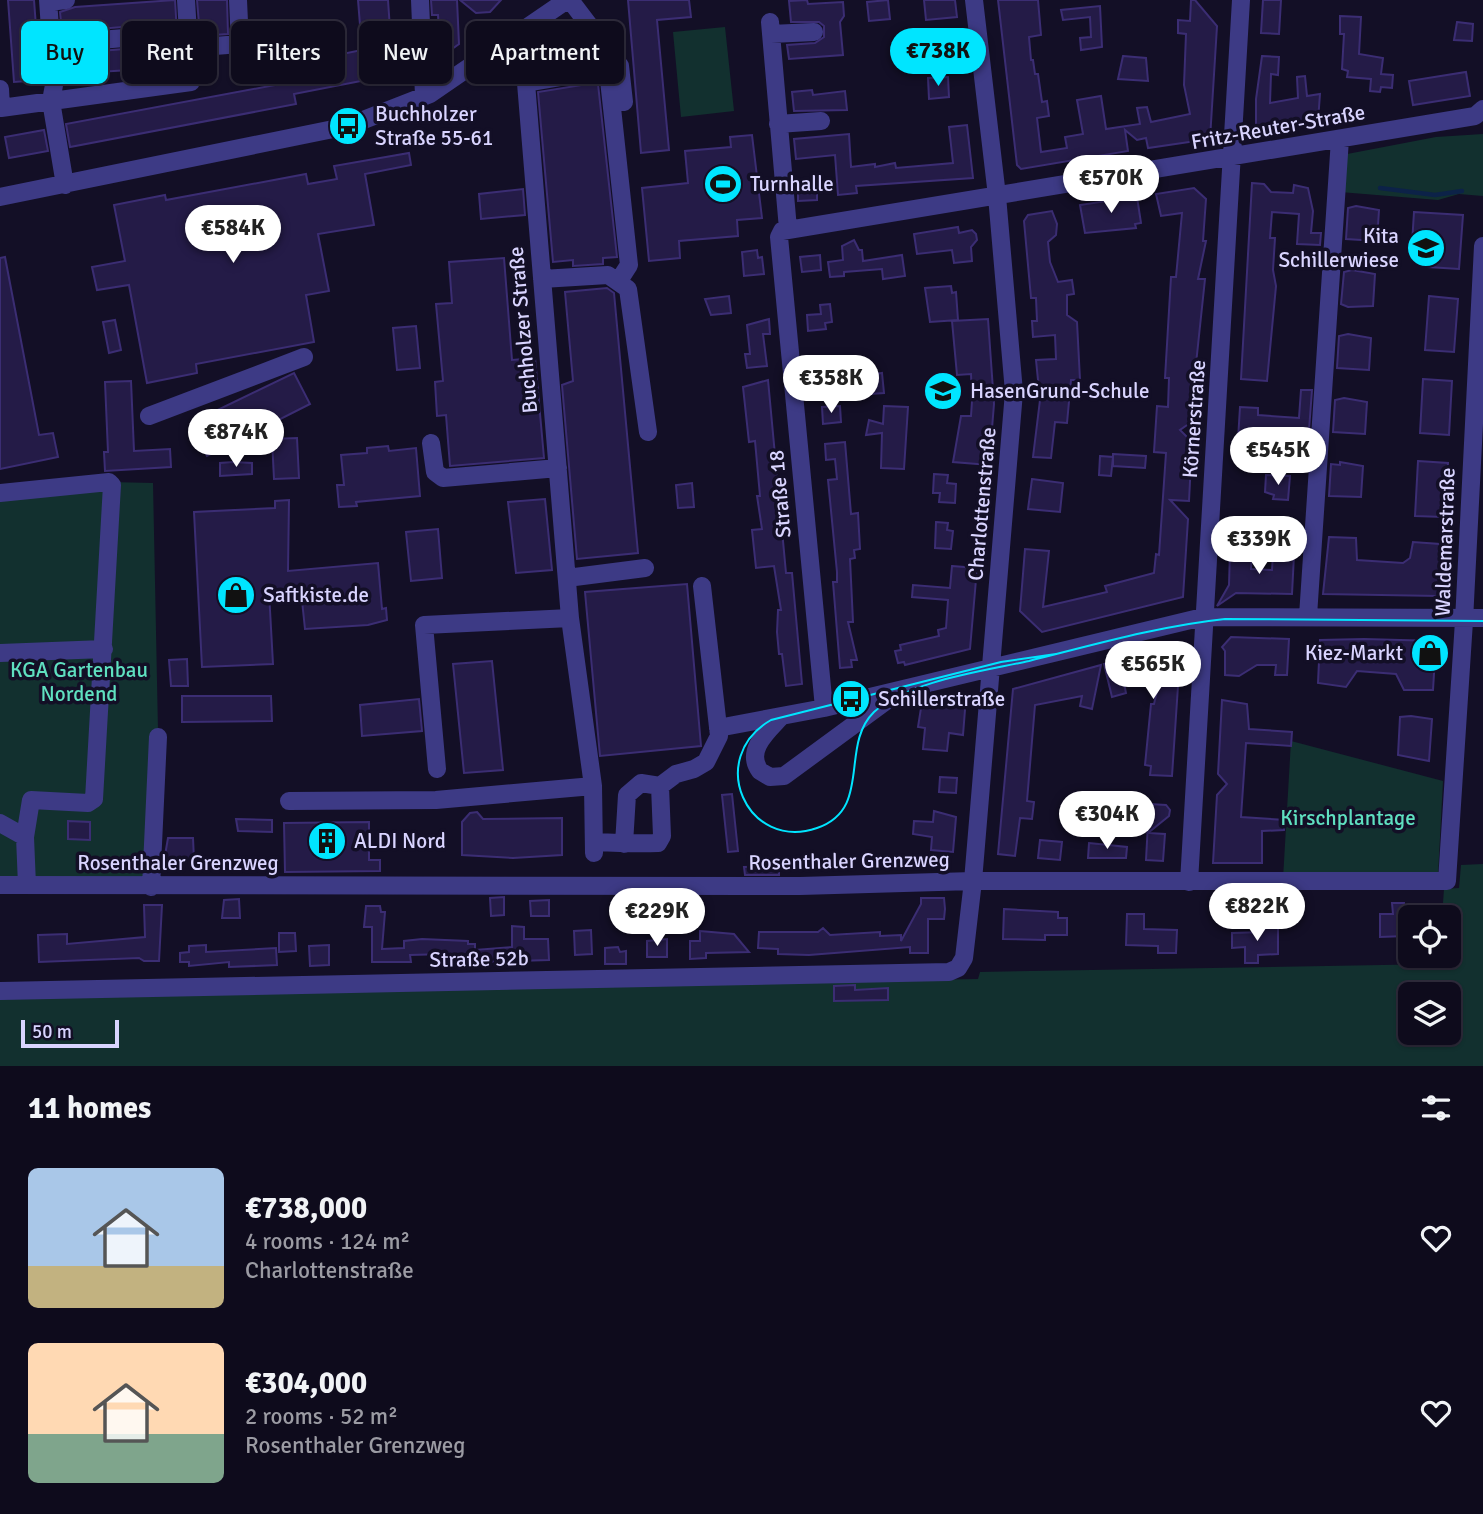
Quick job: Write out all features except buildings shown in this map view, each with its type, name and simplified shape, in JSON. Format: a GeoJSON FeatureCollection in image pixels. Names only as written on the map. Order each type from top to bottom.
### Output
{"type":"FeatureCollection","features":[{"type":"Feature","properties":{"kind":"street"},"geometry":{"type":"LineString","coordinates":[[186,0],[187,21]]}},
{"type":"Feature","properties":{"kind":"street"},"geometry":{"type":"LineString","coordinates":[[217,46],[240,44],[238,0]]}},
{"type":"Feature","properties":{"kind":"street"},"geometry":{"type":"LineString","coordinates":[[420,0],[424,96]]}},
{"type":"Feature","properties":{"kind":"street"},"geometry":{"type":"LineString","coordinates":[[539,21],[568,0],[620,66],[630,161]]}},
{"type":"Feature","properties":{"kind":"street","name":"Charlottenstraße"},"geometry":{"type":"LineString","coordinates":[[958,968],[964,958],[973,881],[1014,392],[997,196],[974,0]]}},
{"type":"Feature","properties":{"kind":"street","name":"Körnerstraße"},"geometry":{"type":"LineString","coordinates":[[1189,882],[1241,0]]}},
{"type":"Feature","properties":{"kind":"street"},"geometry":{"type":"LineString","coordinates":[[53,21],[54,1]]}},
{"type":"Feature","properties":{"kind":"street"},"geometry":{"type":"LineString","coordinates":[[784,231],[770,28],[814,32]]}},
{"type":"Feature","properties":{"kind":"street"},"geometry":{"type":"LineString","coordinates":[[0,197],[330,132],[424,96],[466,70]]}},
{"type":"Feature","properties":{"kind":"street"},"geometry":{"type":"LineString","coordinates":[[51,84],[51,101],[65,185]]}},
{"type":"Feature","properties":{"kind":"street"},"geometry":{"type":"LineString","coordinates":[[0,89],[1,108],[176,84]]}},
{"type":"Feature","properties":{"kind":"street","name":"Buchholzer Straße"},"geometry":{"type":"LineString","coordinates":[[526,84],[566,578],[593,786],[594,847],[624,844]]}},
{"type":"Feature","properties":{"kind":"street"},"geometry":{"type":"LineString","coordinates":[[609,84],[629,265],[618,282]]}},
{"type":"Feature","properties":{"kind":"street","name":"Fritz-Reuter-Straße"},"geometry":{"type":"LineString","coordinates":[[784,231],[1475,116],[1483,109]]}},
{"type":"Feature","properties":{"kind":"street"},"geometry":{"type":"LineString","coordinates":[[778,124],[821,121]]}},
{"type":"Feature","properties":{"kind":"street"},"geometry":{"type":"LineString","coordinates":[[1308,615],[1340,139]]}},
{"type":"Feature","properties":{"kind":"street","name":"Straße 18"},"geometry":{"type":"LineString","coordinates":[[784,231],[824,708]]}},
{"type":"Feature","properties":{"kind":"street","name":"Waldemarstraße"},"geometry":{"type":"LineString","coordinates":[[1447,881],[1474,618],[1463,593],[1483,246]]}},
{"type":"Feature","properties":{"kind":"street"},"geometry":{"type":"LineString","coordinates":[[542,279],[608,275],[628,289],[648,432]]}},
{"type":"Feature","properties":{"kind":"street"},"geometry":{"type":"LineString","coordinates":[[149,416],[304,356]]}},
{"type":"Feature","properties":{"kind":"street"},"geometry":{"type":"LineString","coordinates":[[431,443],[435,472],[443,478],[558,468]]}},
{"type":"Feature","properties":{"kind":"street"},"geometry":{"type":"LineString","coordinates":[[0,493],[109,482],[112,485],[94,799],[88,803],[31,800],[25,837],[27,885]]}},
{"type":"Feature","properties":{"kind":"street"},"geometry":{"type":"LineString","coordinates":[[566,578],[645,568]]}},
{"type":"Feature","properties":{"kind":"street"},"geometry":{"type":"LineString","coordinates":[[660,786],[662,836],[657,843],[624,844],[627,795],[641,783],[660,786],[676,774],[706,762],[719,736],[702,586]]}},
{"type":"Feature","properties":{"kind":"street"},"geometry":{"type":"LineString","coordinates":[[718,727],[780,718],[1203,617],[1308,615],[1474,618]]}},
{"type":"Feature","properties":{"kind":"street"},"geometry":{"type":"LineString","coordinates":[[437,769],[424,625],[570,618]]}},
{"type":"Feature","properties":{"kind":"street"},"geometry":{"type":"LineString","coordinates":[[0,653],[104,649]]}},
{"type":"Feature","properties":{"kind":"street"},"geometry":{"type":"LineString","coordinates":[[780,718],[760,742],[755,754],[760,771],[776,778],[784,776],[901,690]]}},
{"type":"Feature","properties":{"kind":"street"},"geometry":{"type":"LineString","coordinates":[[150,887],[158,737]]}},
{"type":"Feature","properties":{"kind":"street"},"geometry":{"type":"LineString","coordinates":[[289,801],[436,800],[593,786]]}},
{"type":"Feature","properties":{"kind":"street"},"geometry":{"type":"LineString","coordinates":[[0,822],[25,837]]}},
{"type":"Feature","properties":{"kind":"street","name":"Rosenthaler Grenzweg"},"geometry":{"type":"LineString","coordinates":[[0,885],[790,886],[973,881],[1447,881]]}},
{"type":"Feature","properties":{"kind":"street","name":"Straße 52b"},"geometry":{"type":"LineString","coordinates":[[0,991],[935,973],[958,968]]}},
{"type":"Feature","properties":{"kind":"green space"},"geometry":{"type":"Polygon","coordinates":[[[725,27],[734,111],[681,117],[673,32],[725,27]]]}},
{"type":"Feature","properties":{"kind":"green space"},"geometry":{"type":"Polygon","coordinates":[[[1483,134],[1483,196],[1459,194],[1438,200],[1340,192],[1342,155],[1436,137],[1483,134]]]}},
{"type":"Feature","properties":{"kind":"green space","name":"KGA Gartenbau Nordend"},"geometry":{"type":"Polygon","coordinates":[[[109,482],[153,483],[158,730],[147,883],[0,882],[0,491],[109,482]]]}},
{"type":"Feature","properties":{"kind":"green space","name":"Kirschplantage"},"geometry":{"type":"Polygon","coordinates":[[[1291,741],[1443,781],[1438,875],[1283,879],[1291,741]]]}},
{"type":"Feature","properties":{"kind":"green space"},"geometry":{"type":"Polygon","coordinates":[[[1483,864],[1483,1066],[0,1066],[0,997],[978,979],[980,972],[1398,965],[1398,968],[1461,968],[1461,905],[1443,905],[1444,889],[1459,888],[1461,865],[1483,864]]]}},
{"type":"Feature","properties":{"kind":"waterway"},"geometry":{"type":"LineString","coordinates":[[1380,188],[1435,195],[1462,191]]}},
{"type":"Feature","properties":{"kind":"tram line"},"geometry":{"type":"LineString","coordinates":[[1056,654],[1001,662],[771,720],[751,737],[740,756],[738,777],[743,797],[754,814],[771,827],[792,832],[817,828],[834,819],[845,807],[858,742],[864,726],[874,712],[906,692],[969,673],[1029,661],[1151,631],[1225,619],[1483,621]]}},
{"type":"Feature","properties":{"kind":"place","name":"Buchholzer Straße 55-61"},"geometry":{"type":"Point","coordinates":[348,126]}},
{"type":"Feature","properties":{"kind":"place","name":"Turnhalle"},"geometry":{"type":"Point","coordinates":[723,184]}},
{"type":"Feature","properties":{"kind":"place","name":"Kita Schillerwiese"},"geometry":{"type":"Point","coordinates":[1426,248]}},
{"type":"Feature","properties":{"kind":"place","name":"HasenGrund-Schule"},"geometry":{"type":"Point","coordinates":[943,391]}},
{"type":"Feature","properties":{"kind":"place","name":"Saftkiste.de"},"geometry":{"type":"Point","coordinates":[236,595]}},
{"type":"Feature","properties":{"kind":"place","name":"Kiez-Markt"},"geometry":{"type":"Point","coordinates":[1430,653]}},
{"type":"Feature","properties":{"kind":"place","name":"Schillerstraße"},"geometry":{"type":"Point","coordinates":[851,699]}},
{"type":"Feature","properties":{"kind":"place","name":"ALDI Nord"},"geometry":{"type":"Point","coordinates":[327,841]}}]}
